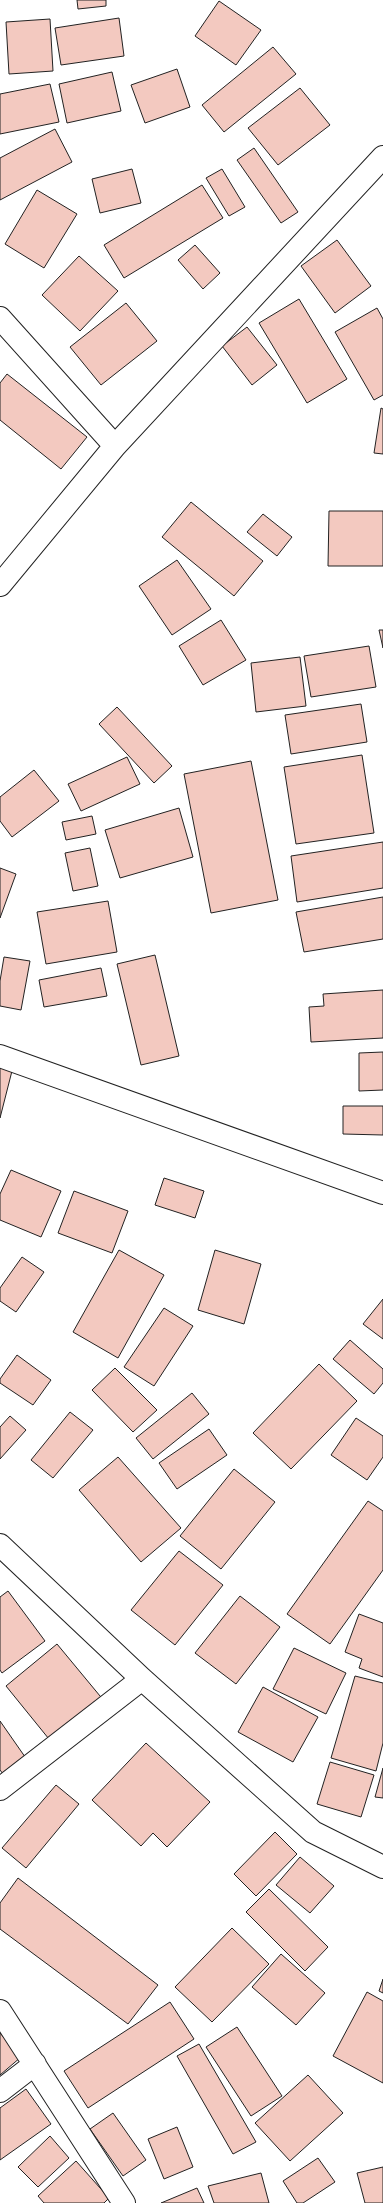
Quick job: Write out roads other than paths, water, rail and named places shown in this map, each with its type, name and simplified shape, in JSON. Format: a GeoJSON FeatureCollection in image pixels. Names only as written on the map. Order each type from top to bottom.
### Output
{"type":"FeatureCollection","features":[{"type":"Feature","properties":{"kind":"street"},"geometry":{"type":"LineString","coordinates":[[0,585],[116,446],[383,157]]}},
{"type":"Feature","properties":{"kind":"street"},"geometry":{"type":"LineString","coordinates":[[0,318],[116,446]]}},
{"type":"Feature","properties":{"kind":"street"},"geometry":{"type":"LineString","coordinates":[[0,1056],[383,1193]]}},
{"type":"Feature","properties":{"kind":"street"},"geometry":{"type":"LineString","coordinates":[[0,1545],[142,1680],[313,1832],[383,1866]]}},
{"type":"Feature","properties":{"kind":"street"},"geometry":{"type":"LineString","coordinates":[[0,1789],[142,1680]]}},
{"type":"Feature","properties":{"kind":"street"},"geometry":{"type":"LineString","coordinates":[[0,2011],[36,2064],[124,2203]]}},
{"type":"Feature","properties":{"kind":"street"},"geometry":{"type":"LineString","coordinates":[[0,2091],[36,2064]]}}]}
